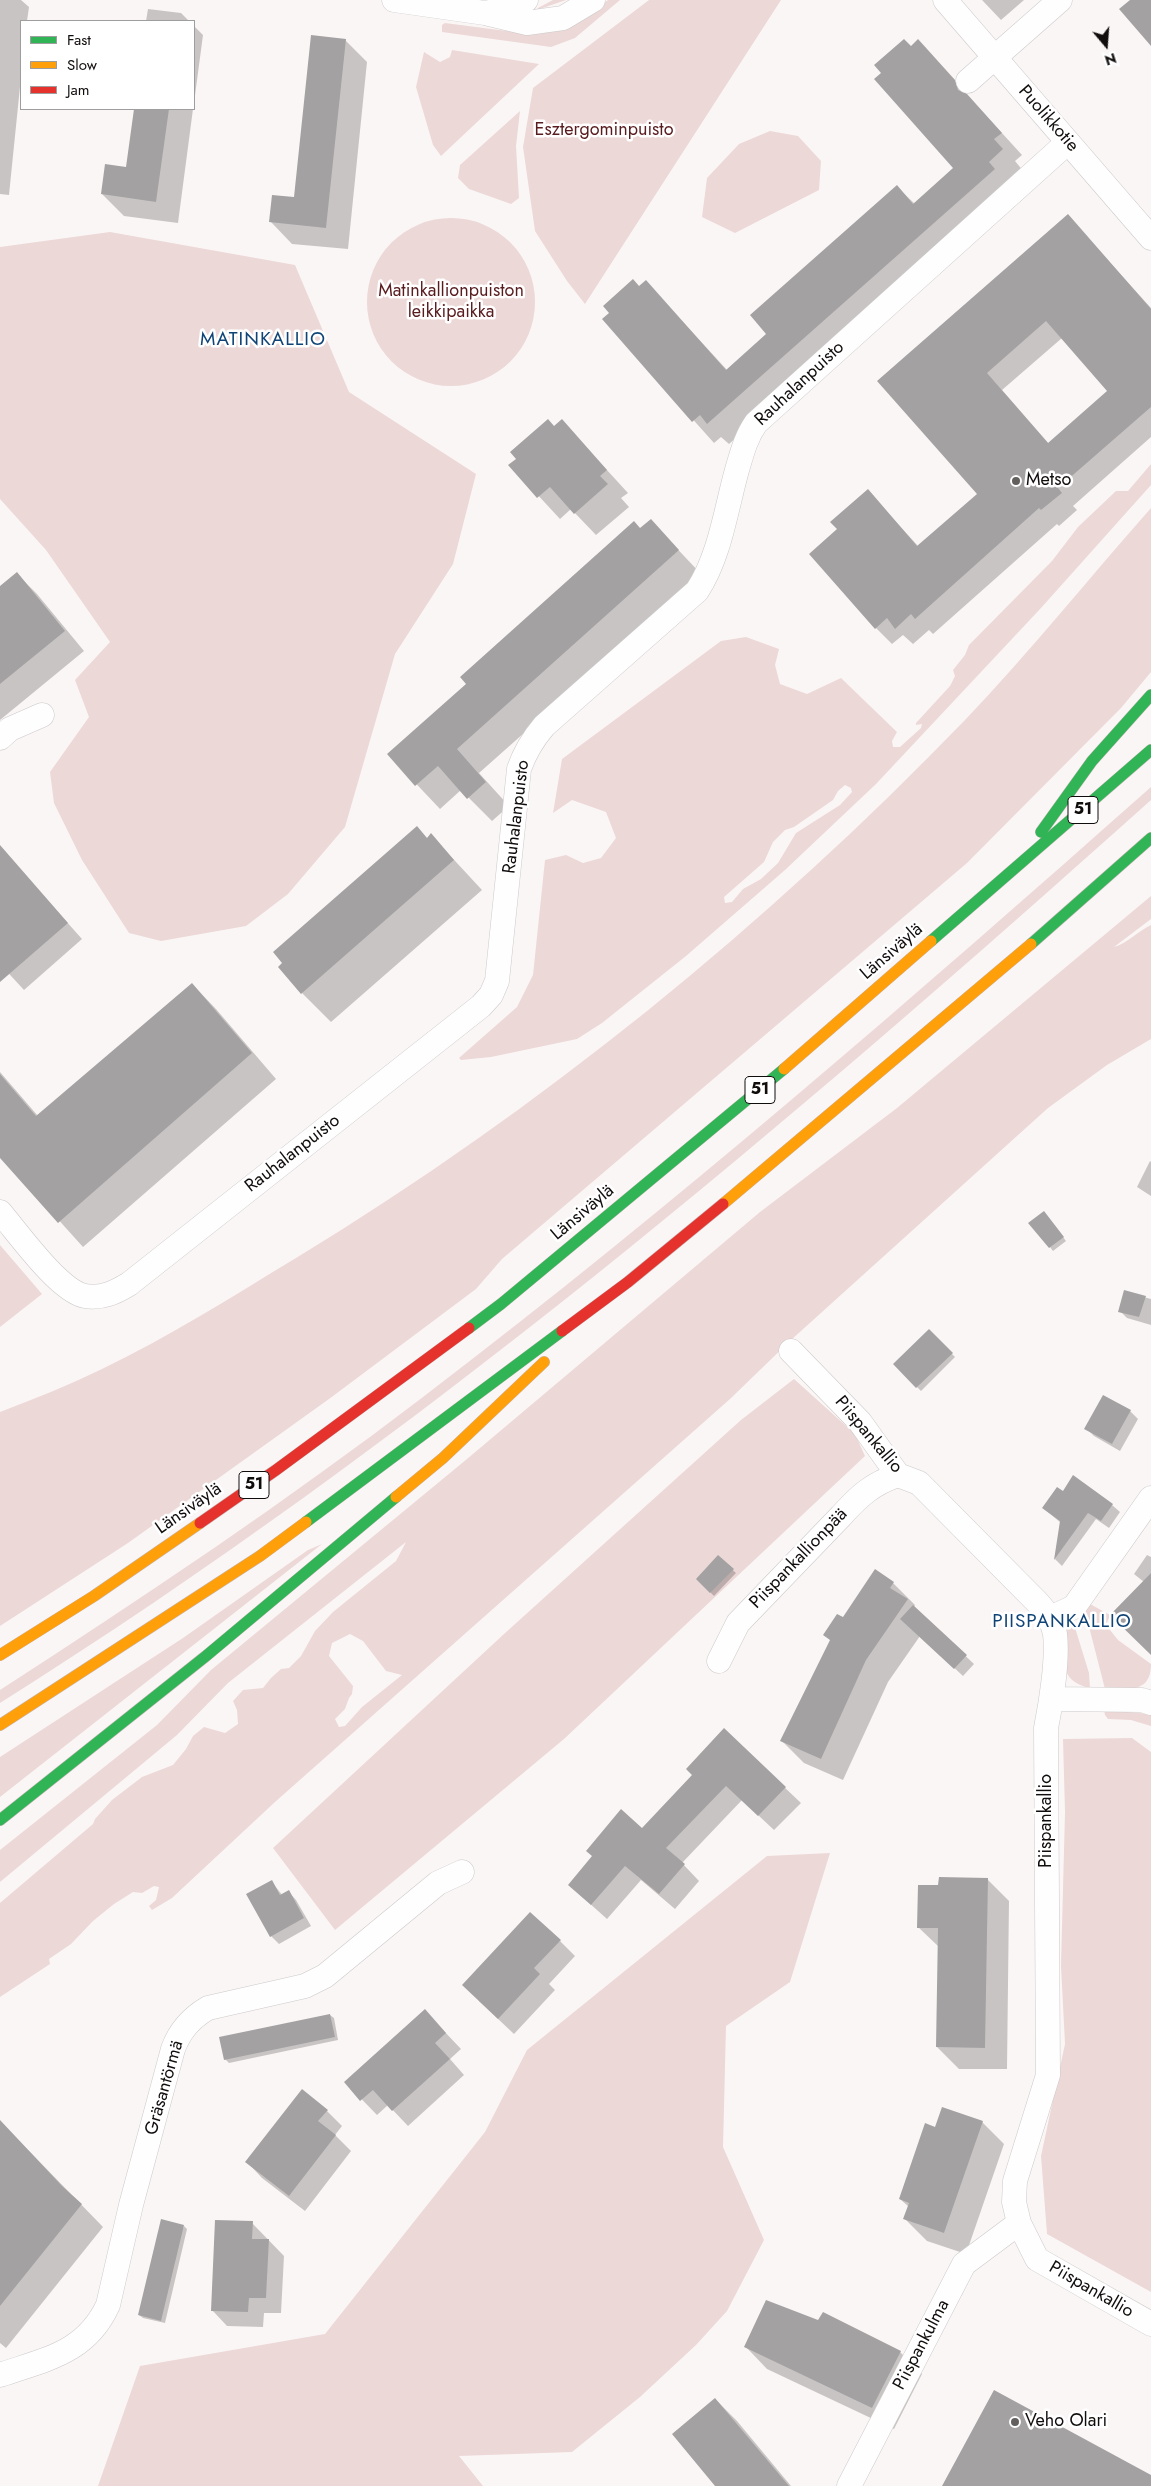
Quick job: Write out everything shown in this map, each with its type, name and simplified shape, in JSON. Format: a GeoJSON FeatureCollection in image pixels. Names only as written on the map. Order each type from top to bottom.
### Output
{"type":"FeatureCollection","features":[{"type":"Feature","properties":{"kind":"highway","name":"51"},"geometry":{"type":"LineString","coordinates":[[1014,870],[1092,761],[1151,695]]}},
{"type":"Feature","properties":{"kind":"highway","name":"Länsiväylä"},"geometry":{"type":"LineString","coordinates":[[0,1655],[94,1596],[276,1470],[501,1304],[754,1095],[1151,750]]}},
{"type":"Feature","properties":{"kind":"highway"},"geometry":{"type":"LineString","coordinates":[[0,1725],[260,1556],[628,1282],[768,1168],[1026,949],[1151,838]]}},
{"type":"Feature","properties":{"kind":"highway"},"geometry":{"type":"LineString","coordinates":[[1026,949],[1120,882]]}},
{"type":"Feature","properties":{"kind":"highway"},"geometry":{"type":"LineString","coordinates":[[0,1820],[206,1656],[443,1458],[628,1282]]}},
{"type":"Feature","properties":{"kind":"street"},"geometry":{"type":"LineString","coordinates":[[394,0],[485,13],[528,23],[563,18],[593,0]]}},
{"type":"Feature","properties":{"kind":"street"},"geometry":{"type":"LineString","coordinates":[[485,13],[526,0]]}},
{"type":"Feature","properties":{"kind":"street","name":"Puolikkotie"},"geometry":{"type":"LineString","coordinates":[[945,0],[1151,238]]}},
{"type":"Feature","properties":{"kind":"street"},"geometry":{"type":"LineString","coordinates":[[968,81],[1060,0]]}},
{"type":"Feature","properties":{"kind":"street","name":"Rauhalanpuisto"},"geometry":{"type":"LineString","coordinates":[[0,1212],[51,1272],[68,1287],[85,1296],[101,1297],[116,1292],[137,1278],[481,1006],[491,995],[497,981],[519,769],[533,738],[544,726],[697,591],[711,565],[748,434],[756,423],[1068,142]]}},
{"type":"Feature","properties":{"kind":"street"},"geometry":{"type":"LineString","coordinates":[[0,738],[10,729],[42,715]]}},
{"type":"Feature","properties":{"kind":"street","name":"Piispankallio"},"geometry":{"type":"LineString","coordinates":[[791,1351],[860,1422],[898,1475],[919,1482],[1038,1603],[1050,1618],[1055,1633],[1051,1699],[1046,1728],[1048,2076],[1015,2181],[1014,2202],[1019,2223],[1038,2259],[1151,2324]]}},
{"type":"Feature","properties":{"kind":"street","name":"Piispankallionpää"},"geometry":{"type":"LineString","coordinates":[[719,1662],[738,1622],[858,1498],[878,1482],[898,1475]]}},
{"type":"Feature","properties":{"kind":"street"},"geometry":{"type":"LineString","coordinates":[[1050,1618],[1074,1607],[1151,1498]]}},
{"type":"Feature","properties":{"kind":"street"},"geometry":{"type":"LineString","coordinates":[[1051,1699],[1142,1700],[1151,1703]]}},
{"type":"Feature","properties":{"kind":"street","name":"Gräsantörmä"},"geometry":{"type":"LineString","coordinates":[[0,2375],[62,2353],[80,2344],[102,2320],[108,2305],[131,2205],[173,2049],[179,2034],[195,2016],[208,2008],[304,1986],[325,1976],[438,1883],[462,1872]]}},
{"type":"Feature","properties":{"kind":"street","name":"Piispankulma"},"geometry":{"type":"LineString","coordinates":[[849,2486],[964,2264],[1019,2223]]}},
{"type":"Feature","properties":{"kind":"green space"},"geometry":{"type":"Polygon","coordinates":[[[553,0],[566,0],[537,10],[538,8],[553,0]]]}},
{"type":"Feature","properties":{"kind":"green space"},"geometry":{"type":"Polygon","coordinates":[[[608,0],[620,0],[575,38],[551,47],[442,32],[442,25],[445,23],[522,33],[592,12],[608,0]]]}},
{"type":"Feature","properties":{"kind":"green space","name":"Esztergominpuisto"},"geometry":{"type":"Polygon","coordinates":[[[649,0],[781,0],[585,304],[567,281],[535,231],[523,147],[533,88],[649,0]]]}},
{"type":"Feature","properties":{"kind":"green space"},"geometry":{"type":"Polygon","coordinates":[[[452,50],[539,64],[441,156],[433,145],[416,87],[424,52],[440,62],[450,57],[452,50]]]}},
{"type":"Feature","properties":{"kind":"green space"},"geometry":{"type":"Polygon","coordinates":[[[520,111],[516,146],[519,198],[511,204],[469,189],[458,178],[460,165],[520,111]]]}},
{"type":"Feature","properties":{"kind":"green space"},"geometry":{"type":"Polygon","coordinates":[[[770,131],[798,136],[821,161],[819,190],[735,233],[702,217],[707,178],[739,144],[770,131]]]}},
{"type":"Feature","properties":{"kind":"green space","name":"Matinkallionpuiston leikkipaikka"},"geometry":{"type":"Polygon","coordinates":[[[451,218],[475,222],[490,228],[504,237],[516,249],[525,263],[531,278],[535,302],[531,326],[525,341],[516,355],[504,367],[490,376],[475,382],[451,386],[427,382],[412,376],[398,367],[386,355],[377,341],[371,326],[367,302],[371,278],[377,263],[386,249],[398,237],[412,228],[427,222],[451,218]]]}},
{"type":"Feature","properties":{"kind":"green space"},"geometry":{"type":"Polygon","coordinates":[[[110,232],[295,265],[349,392],[476,474],[453,564],[395,654],[345,827],[288,894],[246,926],[161,941],[129,933],[82,860],[54,803],[50,772],[89,717],[75,680],[110,642],[46,550],[0,499],[0,247],[110,232]]]}},
{"type":"Feature","properties":{"kind":"green space"},"geometry":{"type":"Polygon","coordinates":[[[1151,464],[1151,485],[1041,608],[876,784],[785,870],[686,956],[602,1023],[577,1039],[491,1057],[461,1060],[459,1058],[517,1007],[533,975],[545,860],[566,855],[583,863],[601,858],[616,838],[606,812],[572,800],[553,813],[562,759],[721,641],[746,637],[779,649],[775,665],[780,684],[807,694],[841,678],[897,732],[892,741],[893,747],[900,747],[921,728],[922,724],[916,725],[916,723],[950,686],[955,676],[953,670],[965,655],[969,645],[1052,561],[1078,527],[1116,491],[1128,491],[1151,464]],[[845,785],[838,791],[833,800],[794,827],[785,830],[773,842],[764,862],[724,897],[725,903],[732,902],[743,889],[761,879],[778,863],[796,833],[840,805],[852,792],[851,788],[845,785]]]}},
{"type":"Feature","properties":{"kind":"green space"},"geometry":{"type":"Polygon","coordinates":[[[1151,508],[1151,672],[1121,708],[967,863],[502,1259],[476,1289],[329,1399],[128,1543],[0,1626],[0,1412],[90,1375],[152,1344],[200,1316],[387,1201],[563,1077],[648,1010],[730,941],[811,870],[889,796],[989,694],[1151,508]]]}},
{"type":"Feature","properties":{"kind":"green space"},"geometry":{"type":"Polygon","coordinates":[[[1151,787],[1151,800],[1014,921],[876,1042],[595,1276],[450,1389],[303,1498],[153,1603],[0,1703],[0,1690],[108,1620],[320,1474],[423,1397],[610,1250],[883,1022],[1151,787]]]}},
{"type":"Feature","properties":{"kind":"green space"},"geometry":{"type":"Polygon","coordinates":[[[1151,896],[1151,919],[1114,947],[1124,943],[1151,925],[1151,1039],[1107,1065],[1048,1108],[791,1340],[730,1399],[275,1802],[172,1898],[152,1910],[149,1906],[156,1900],[159,1887],[154,1886],[142,1893],[133,1892],[114,1904],[93,1921],[71,1944],[49,1959],[50,1964],[0,1997],[0,1903],[93,1824],[95,1819],[112,1800],[142,1777],[173,1765],[186,1749],[193,1736],[204,1727],[225,1733],[238,1724],[237,1710],[233,1701],[243,1690],[263,1688],[281,1669],[289,1668],[301,1656],[315,1631],[333,1612],[396,1561],[406,1542],[228,1683],[177,1735],[0,1882],[0,1850],[157,1725],[211,1670],[467,1459],[760,1212],[897,1108],[1151,896]],[[350,1634],[332,1643],[329,1656],[353,1686],[352,1694],[345,1709],[335,1719],[339,1727],[345,1726],[362,1707],[402,1675],[386,1671],[363,1641],[350,1634]]]}},
{"type":"Feature","properties":{"kind":"green space"},"geometry":{"type":"Polygon","coordinates":[[[0,1245],[42,1294],[0,1327],[0,1245]]]}},
{"type":"Feature","properties":{"kind":"green space"},"geometry":{"type":"Polygon","coordinates":[[[794,1379],[855,1434],[865,1456],[564,1739],[335,1930],[273,1848],[504,1634],[741,1420],[794,1379]]]}},
{"type":"Feature","properties":{"kind":"green space"},"geometry":{"type":"Polygon","coordinates":[[[322,1544],[0,1797],[0,1757],[183,1638],[308,1550],[322,1544]]]}},
{"type":"Feature","properties":{"kind":"green space"},"geometry":{"type":"Polygon","coordinates":[[[1090,1604],[1110,1615],[1106,1625],[1118,1640],[1151,1664],[1147,1681],[1142,1685],[1129,1689],[1105,1689],[1085,1610],[1090,1604]]]}},
{"type":"Feature","properties":{"kind":"green space"},"geometry":{"type":"Polygon","coordinates":[[[1073,1621],[1089,1673],[1090,1688],[1079,1685],[1072,1680],[1064,1666],[1064,1629],[1073,1621]]]}},
{"type":"Feature","properties":{"kind":"green space"},"geometry":{"type":"Polygon","coordinates":[[[1104,1710],[1151,1714],[1151,1726],[1131,1720],[1108,1719],[1104,1710]]]}},
{"type":"Feature","properties":{"kind":"green space"},"geometry":{"type":"Polygon","coordinates":[[[1132,1738],[1151,1752],[1151,2292],[1047,2234],[1041,2156],[1065,2044],[1061,1966],[1065,1812],[1063,1739],[1132,1738]]]}},
{"type":"Feature","properties":{"kind":"green space"},"geometry":{"type":"Polygon","coordinates":[[[830,1853],[790,1982],[726,2026],[723,2147],[764,2240],[727,2311],[696,2345],[640,2397],[572,2452],[459,2456],[483,2486],[98,2486],[140,2366],[325,2334],[485,2132],[527,2050],[767,1856],[830,1853]]]}},
{"type":"Feature","properties":{"kind":"building"},"geometry":{"type":"Polygon","coordinates":[[[1130,0],[1151,0],[1151,46],[1119,9],[1130,0]]]}},
{"type":"Feature","properties":{"kind":"building"},"geometry":{"type":"Polygon","coordinates":[[[311,35],[346,39],[326,228],[269,222],[272,195],[294,197],[311,35]]]}},
{"type":"Feature","properties":{"kind":"building"},"geometry":{"type":"Polygon","coordinates":[[[904,39],[911,46],[918,39],[955,80],[958,90],[967,94],[1002,133],[994,139],[1003,149],[989,162],[995,169],[707,424],[700,415],[692,422],[602,319],[609,313],[603,306],[633,279],[639,286],[646,280],[726,370],[766,334],[750,315],[897,185],[913,204],[953,168],[874,79],[881,73],[874,65],[904,39]]]}},
{"type":"Feature","properties":{"kind":"building"},"geometry":{"type":"Polygon","coordinates":[[[134,110],[169,110],[156,202],[101,194],[105,164],[126,167],[134,110]]]}},
{"type":"Feature","properties":{"kind":"building"},"geometry":{"type":"Polygon","coordinates":[[[1068,214],[1151,309],[1151,407],[1058,488],[1062,493],[1041,510],[1039,508],[915,619],[911,614],[895,629],[887,618],[875,629],[809,554],[837,529],[830,522],[868,489],[917,546],[977,494],[877,381],[1068,214]],[[1046,321],[987,373],[1048,443],[1107,391],[1046,321]]]}},
{"type":"Feature","properties":{"kind":"building"},"geometry":{"type":"Polygon","coordinates":[[[548,419],[554,426],[562,419],[607,470],[600,476],[608,484],[574,514],[550,487],[537,498],[508,465],[516,459],[510,452],[548,419]]]}},
{"type":"Feature","properties":{"kind":"building"},"geometry":{"type":"Polygon","coordinates":[[[651,519],[679,550],[457,749],[486,782],[467,799],[438,766],[415,786],[387,754],[466,684],[460,677],[634,521],[640,528],[651,519]]]}},
{"type":"Feature","properties":{"kind":"building"},"geometry":{"type":"Polygon","coordinates":[[[17,572],[65,631],[0,684],[0,586],[17,572]]]}},
{"type":"Feature","properties":{"kind":"building"},"geometry":{"type":"Polygon","coordinates":[[[417,826],[427,838],[431,833],[454,860],[301,994],[278,967],[282,963],[273,952],[417,826]]]}},
{"type":"Feature","properties":{"kind":"building"},"geometry":{"type":"Polygon","coordinates":[[[0,845],[68,923],[0,982],[0,845]]]}},
{"type":"Feature","properties":{"kind":"building"},"geometry":{"type":"Polygon","coordinates":[[[192,983],[252,1053],[58,1223],[0,1158],[0,1074],[36,1116],[192,983]]]}},
{"type":"Feature","properties":{"kind":"building"},"geometry":{"type":"Polygon","coordinates":[[[1044,1211],[1064,1237],[1049,1248],[1028,1223],[1044,1211]]]}},
{"type":"Feature","properties":{"kind":"building"},"geometry":{"type":"Polygon","coordinates":[[[1124,1290],[1146,1296],[1139,1317],[1118,1312],[1124,1290]]]}},
{"type":"Feature","properties":{"kind":"building"},"geometry":{"type":"Polygon","coordinates":[[[929,1329],[953,1353],[916,1388],[893,1364],[929,1329]]]}},
{"type":"Feature","properties":{"kind":"building"},"geometry":{"type":"Polygon","coordinates":[[[1103,1395],[1131,1410],[1112,1444],[1084,1429],[1103,1395]]]}},
{"type":"Feature","properties":{"kind":"building"},"geometry":{"type":"Polygon","coordinates":[[[1073,1475],[1113,1504],[1101,1521],[1088,1513],[1054,1560],[1060,1521],[1042,1508],[1057,1487],[1063,1491],[1073,1475]]]}},
{"type":"Feature","properties":{"kind":"building"},"geometry":{"type":"Polygon","coordinates":[[[718,1555],[734,1569],[710,1593],[696,1579],[718,1555]]]}},
{"type":"Feature","properties":{"kind":"building"},"geometry":{"type":"Polygon","coordinates":[[[875,1569],[894,1582],[890,1588],[908,1599],[866,1660],[821,1759],[780,1741],[830,1640],[823,1635],[837,1614],[843,1617],[875,1569]]]}},
{"type":"Feature","properties":{"kind":"building"},"geometry":{"type":"Polygon","coordinates":[[[1151,1573],[1151,1655],[1110,1615],[1151,1573]]]}},
{"type":"Feature","properties":{"kind":"building"},"geometry":{"type":"Polygon","coordinates":[[[913,1605],[967,1655],[954,1669],[900,1619],[913,1605]]]}},
{"type":"Feature","properties":{"kind":"building"},"geometry":{"type":"Polygon","coordinates":[[[724,1728],[786,1787],[758,1816],[726,1786],[666,1848],[685,1864],[659,1894],[625,1866],[591,1905],[568,1885],[592,1856],[586,1851],[621,1809],[642,1828],[692,1775],[686,1769],[724,1728]]]}},
{"type":"Feature","properties":{"kind":"building"},"geometry":{"type":"Polygon","coordinates":[[[939,1877],[988,1878],[985,2048],[936,2047],[938,1928],[917,1928],[918,1885],[938,1885],[939,1877]]]}},
{"type":"Feature","properties":{"kind":"building"},"geometry":{"type":"Polygon","coordinates":[[[272,1880],[280,1895],[289,1890],[304,1918],[270,1937],[246,1894],[272,1880]]]}},
{"type":"Feature","properties":{"kind":"building"},"geometry":{"type":"Polygon","coordinates":[[[530,1912],[561,1940],[534,1968],[540,1974],[498,2019],[462,1985],[530,1912]]]}},
{"type":"Feature","properties":{"kind":"building"},"geometry":{"type":"Polygon","coordinates":[[[425,2009],[446,2033],[435,2043],[450,2059],[392,2111],[373,2090],[360,2101],[344,2082],[425,2009]]]}},
{"type":"Feature","properties":{"kind":"building"},"geometry":{"type":"Polygon","coordinates":[[[330,2014],[335,2037],[224,2060],[219,2037],[330,2014]]]}},
{"type":"Feature","properties":{"kind":"building"},"geometry":{"type":"Polygon","coordinates":[[[302,2089],[328,2110],[318,2121],[336,2135],[289,2196],[245,2162],[302,2089]]]}},
{"type":"Feature","properties":{"kind":"building"},"geometry":{"type":"Polygon","coordinates":[[[942,2107],[983,2121],[944,2233],[903,2219],[909,2203],[899,2199],[925,2123],[935,2127],[942,2107]]]}},
{"type":"Feature","properties":{"kind":"building"},"geometry":{"type":"Polygon","coordinates":[[[0,2120],[62,2186],[82,2204],[0,2306],[0,2120]]]}},
{"type":"Feature","properties":{"kind":"building"},"geometry":{"type":"Polygon","coordinates":[[[161,2219],[184,2225],[161,2321],[138,2315],[161,2219]]]}},
{"type":"Feature","properties":{"kind":"building"},"geometry":{"type":"Polygon","coordinates":[[[215,2220],[253,2221],[252,2239],[269,2239],[266,2298],[249,2298],[248,2312],[211,2311],[215,2220]]]}},
{"type":"Feature","properties":{"kind":"building"},"geometry":{"type":"Polygon","coordinates":[[[766,2300],[818,2320],[823,2312],[901,2351],[872,2408],[744,2347],[766,2300]]]}},
{"type":"Feature","properties":{"kind":"building","name":"Veho Olari"},"geometry":{"type":"Polygon","coordinates":[[[994,2390],[1151,2475],[1151,2486],[942,2486],[994,2390]]]}},
{"type":"Feature","properties":{"kind":"building"},"geometry":{"type":"Polygon","coordinates":[[[715,2398],[789,2486],[715,2486],[672,2434],[715,2398]]]}},
{"type":"Feature","properties":{"kind":"traffic: fast"},"geometry":{"type":"LineString","coordinates":[[1041,832],[1092,761],[1151,695]]}},
{"type":"Feature","properties":{"kind":"traffic: fast"},"geometry":{"type":"LineString","coordinates":[[931,941],[1151,750]]}},
{"type":"Feature","properties":{"kind":"traffic: fast"},"geometry":{"type":"LineString","coordinates":[[1031,944],[1151,838]]}},
{"type":"Feature","properties":{"kind":"traffic: fast"},"geometry":{"type":"LineString","coordinates":[[469,1328],[501,1304],[784,1069]]}},
{"type":"Feature","properties":{"kind":"traffic: fast"},"geometry":{"type":"LineString","coordinates":[[306,1522],[562,1331]]}},
{"type":"Feature","properties":{"kind":"traffic: fast"},"geometry":{"type":"LineString","coordinates":[[0,1820],[206,1656],[396,1497]]}},
{"type":"Feature","properties":{"kind":"traffic: slow"},"geometry":{"type":"LineString","coordinates":[[784,1069],[931,941]]}},
{"type":"Feature","properties":{"kind":"traffic: slow"},"geometry":{"type":"LineString","coordinates":[[723,1204],[1031,944]]}},
{"type":"Feature","properties":{"kind":"traffic: slow"},"geometry":{"type":"LineString","coordinates":[[396,1497],[443,1458],[544,1362]]}},
{"type":"Feature","properties":{"kind":"traffic: slow"},"geometry":{"type":"LineString","coordinates":[[0,1725],[260,1556],[306,1522]]}},
{"type":"Feature","properties":{"kind":"traffic: slow"},"geometry":{"type":"LineString","coordinates":[[0,1655],[94,1596],[200,1523]]}},
{"type":"Feature","properties":{"kind":"traffic: jam"},"geometry":{"type":"LineString","coordinates":[[562,1331],[628,1282],[723,1204]]}},
{"type":"Feature","properties":{"kind":"traffic: jam"},"geometry":{"type":"LineString","coordinates":[[200,1523],[276,1470],[469,1328]]}},
{"type":"Feature","properties":{"kind":"place","name":"Metso"},"geometry":{"type":"Point","coordinates":[1016,481]}},
{"type":"Feature","properties":{"kind":"place","name":"Veho Olari"},"geometry":{"type":"Point","coordinates":[1015,2422]}},
{"type":"Feature","properties":{"kind":"district","name":"MATINKALLIO"},"geometry":{"type":"Point","coordinates":[263,340]}},
{"type":"Feature","properties":{"kind":"district","name":"PIISPANKALLIO"},"geometry":{"type":"Point","coordinates":[1062,1622]}}]}
